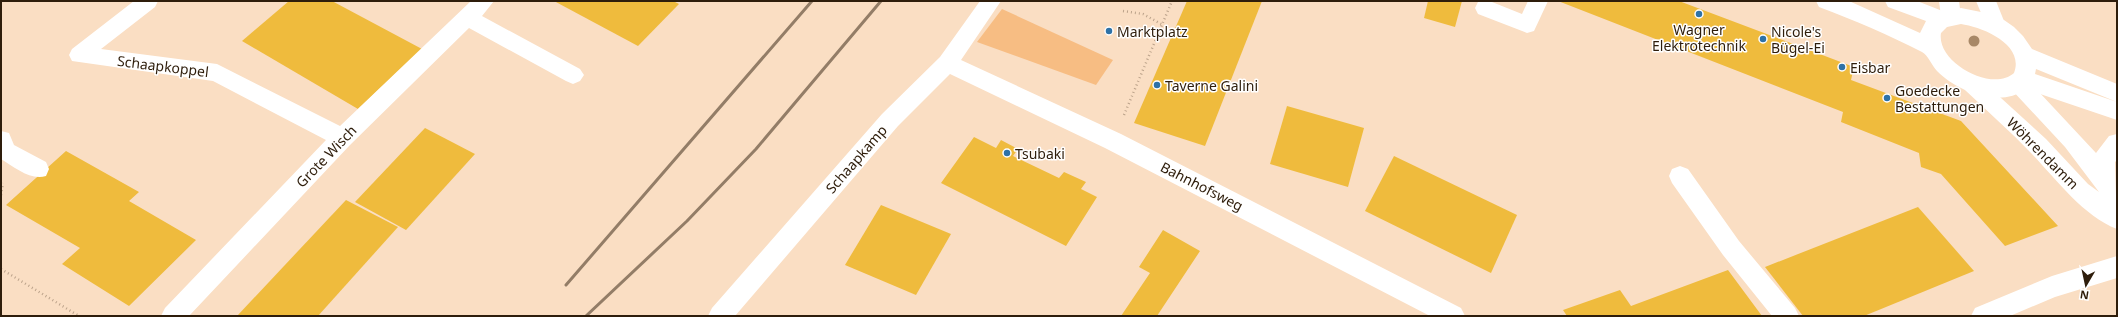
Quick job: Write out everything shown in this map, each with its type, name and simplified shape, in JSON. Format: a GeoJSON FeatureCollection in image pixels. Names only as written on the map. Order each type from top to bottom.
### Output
{"type":"FeatureCollection","features":[{"type":"Feature","properties":{"kind":"street","name":"Schaapkoppel"},"geometry":{"type":"LineString","coordinates":[[148,1],[79,55],[217,73],[342,138]]}},
{"type":"Feature","properties":{"kind":"street","name":"Grote Wisch"},"geometry":{"type":"LineString","coordinates":[[173,316],[342,138],[484,1]]}},
{"type":"Feature","properties":{"kind":"street","name":"Schaapkamp"},"geometry":{"type":"LineString","coordinates":[[720,316],[890,120],[947,63],[991,1]]}},
{"type":"Feature","properties":{"kind":"street"},"geometry":{"type":"LineString","coordinates":[[1485,8],[1527,25],[1538,1]]}},
{"type":"Feature","properties":{"kind":"street"},"geometry":{"type":"LineString","coordinates":[[1826,1],[1856,12],[1931,47]]}},
{"type":"Feature","properties":{"kind":"street"},"geometry":{"type":"LineString","coordinates":[[1895,1],[1973,17],[1996,26],[2014,39],[2025,55],[2027,68],[2020,81],[2117,111]]}},
{"type":"Feature","properties":{"kind":"street"},"geometry":{"type":"LineString","coordinates":[[1986,1],[1996,26]]}},
{"type":"Feature","properties":{"kind":"street"},"geometry":{"type":"LineString","coordinates":[[1931,47],[1929,38],[1931,31],[1947,12]]}},
{"type":"Feature","properties":{"kind":"street"},"geometry":{"type":"LineString","coordinates":[[467,17],[573,75]]}},
{"type":"Feature","properties":{"kind":"street","name":"Wöhrendamm"},"geometry":{"type":"LineString","coordinates":[[1931,47],[1935,56],[1946,68],[1972,84],[2038,146],[2080,191],[2117,219]]}},
{"type":"Feature","properties":{"kind":"street"},"geometry":{"type":"LineString","coordinates":[[2025,55],[2117,93]]}},
{"type":"Feature","properties":{"kind":"street","name":"Bahnhofsweg"},"geometry":{"type":"LineString","coordinates":[[947,63],[1113,141],[1453,316]]}},
{"type":"Feature","properties":{"kind":"street","name":"Wöhrendamm"},"geometry":{"type":"LineString","coordinates":[[1972,84],[1998,89],[2020,81],[2072,139],[2107,184],[2117,204]]}},
{"type":"Feature","properties":{"kind":"street"},"geometry":{"type":"LineString","coordinates":[[1,140],[6,151],[38,169]]}},
{"type":"Feature","properties":{"kind":"street","name":"Wöhrendamm"},"geometry":{"type":"LineString","coordinates":[[2107,184],[2104,160],[2117,143]]}},
{"type":"Feature","properties":{"kind":"street"},"geometry":{"type":"LineString","coordinates":[[1680,176],[1731,248],[1787,316]]}},
{"type":"Feature","properties":{"kind":"street"},"geometry":{"type":"LineString","coordinates":[[1983,316],[2052,287],[2117,267]]}},
{"type":"Feature","properties":{"kind":"path"},"geometry":{"type":"LineString","coordinates":[[1113,141],[1172,1]]}},
{"type":"Feature","properties":{"kind":"path"},"geometry":{"type":"LineString","coordinates":[[1123,10],[1143,14],[1162,25]]}},
{"type":"Feature","properties":{"kind":"path"},"geometry":{"type":"LineString","coordinates":[[1,269],[79,316]]}},
{"type":"Feature","properties":{"kind":"shaded area"},"geometry":{"type":"Polygon","coordinates":[[[1002,9],[1113,60],[1096,85],[977,42],[1002,9]]]}},
{"type":"Feature","properties":{"kind":"building"},"geometry":{"type":"Polygon","coordinates":[[[289,1],[332,1],[422,49],[358,109],[242,41],[289,1]]]}},
{"type":"Feature","properties":{"kind":"building"},"geometry":{"type":"Polygon","coordinates":[[[554,1],[673,1],[679,4],[638,46],[554,1]]]}},
{"type":"Feature","properties":{"kind":"building"},"geometry":{"type":"Polygon","coordinates":[[[1187,1],[1262,1],[1205,146],[1134,123],[1187,1]]]}},
{"type":"Feature","properties":{"kind":"building"},"geometry":{"type":"Polygon","coordinates":[[[1428,1],[1462,1],[1455,27],[1424,18],[1428,1]]]}},
{"type":"Feature","properties":{"kind":"building"},"geometry":{"type":"Polygon","coordinates":[[[1558,1],[1679,1],[1854,67],[1851,80],[1961,121],[2058,226],[2005,246],[1941,174],[1921,167],[1919,153],[1841,122],[1843,112],[1558,1]]]}},
{"type":"Feature","properties":{"kind":"building"},"geometry":{"type":"Polygon","coordinates":[[[1287,106],[1364,128],[1348,187],[1270,164],[1287,106]]]}},
{"type":"Feature","properties":{"kind":"building"},"geometry":{"type":"Polygon","coordinates":[[[425,128],[475,154],[406,230],[355,202],[425,128]]]}},
{"type":"Feature","properties":{"kind":"building"},"geometry":{"type":"Polygon","coordinates":[[[974,137],[996,148],[1001,140],[1018,149],[1013,156],[1059,178],[1064,172],[1086,182],[1081,189],[1097,197],[1066,246],[941,183],[974,137]]]}},
{"type":"Feature","properties":{"kind":"building"},"geometry":{"type":"Polygon","coordinates":[[[66,151],[139,192],[129,201],[196,240],[129,306],[62,264],[80,248],[6,205],[66,151]]]}},
{"type":"Feature","properties":{"kind":"building"},"geometry":{"type":"Polygon","coordinates":[[[1394,156],[1517,215],[1491,273],[1365,211],[1394,156]]]}},
{"type":"Feature","properties":{"kind":"building"},"geometry":{"type":"Polygon","coordinates":[[[346,200],[398,227],[318,316],[237,316],[346,200]]]}},
{"type":"Feature","properties":{"kind":"building"},"geometry":{"type":"Polygon","coordinates":[[[881,205],[951,234],[916,295],[845,265],[881,205]]]}},
{"type":"Feature","properties":{"kind":"building"},"geometry":{"type":"Polygon","coordinates":[[[1918,207],[1974,271],[1864,316],[1803,316],[1765,267],[1918,207]]]}},
{"type":"Feature","properties":{"kind":"building"},"geometry":{"type":"Polygon","coordinates":[[[1163,230],[1200,251],[1157,316],[1121,316],[1150,273],[1139,267],[1163,230]]]}},
{"type":"Feature","properties":{"kind":"building"},"geometry":{"type":"Polygon","coordinates":[[[1728,270],[1762,316],[1567,316],[1563,310],[1620,290],[1631,306],[1728,270]]]}},
{"type":"Feature","properties":{"kind":"railway"},"geometry":{"type":"LineString","coordinates":[[566,285],[812,1]]}},
{"type":"Feature","properties":{"kind":"railway"},"geometry":{"type":"LineString","coordinates":[[586,316],[687,221],[756,149],[881,1]]}},
{"type":"Feature","properties":{"kind":"place","name":"Wagner Elektrotechnik"},"geometry":{"type":"Point","coordinates":[1699,14]}},
{"type":"Feature","properties":{"kind":"place","name":"Marktplatz"},"geometry":{"type":"Point","coordinates":[1109,31]}},
{"type":"Feature","properties":{"kind":"place","name":"Nicole's Bügel-Ei"},"geometry":{"type":"Point","coordinates":[1763,39]}},
{"type":"Feature","properties":{"kind":"place","name":"Eisbar"},"geometry":{"type":"Point","coordinates":[1842,67]}},
{"type":"Feature","properties":{"kind":"place","name":"Taverne Galini"},"geometry":{"type":"Point","coordinates":[1157,85]}},
{"type":"Feature","properties":{"kind":"place","name":"Goedecke Bestattungen"},"geometry":{"type":"Point","coordinates":[1887,98]}},
{"type":"Feature","properties":{"kind":"place","name":"Tsubaki"},"geometry":{"type":"Point","coordinates":[1007,153]}}]}
